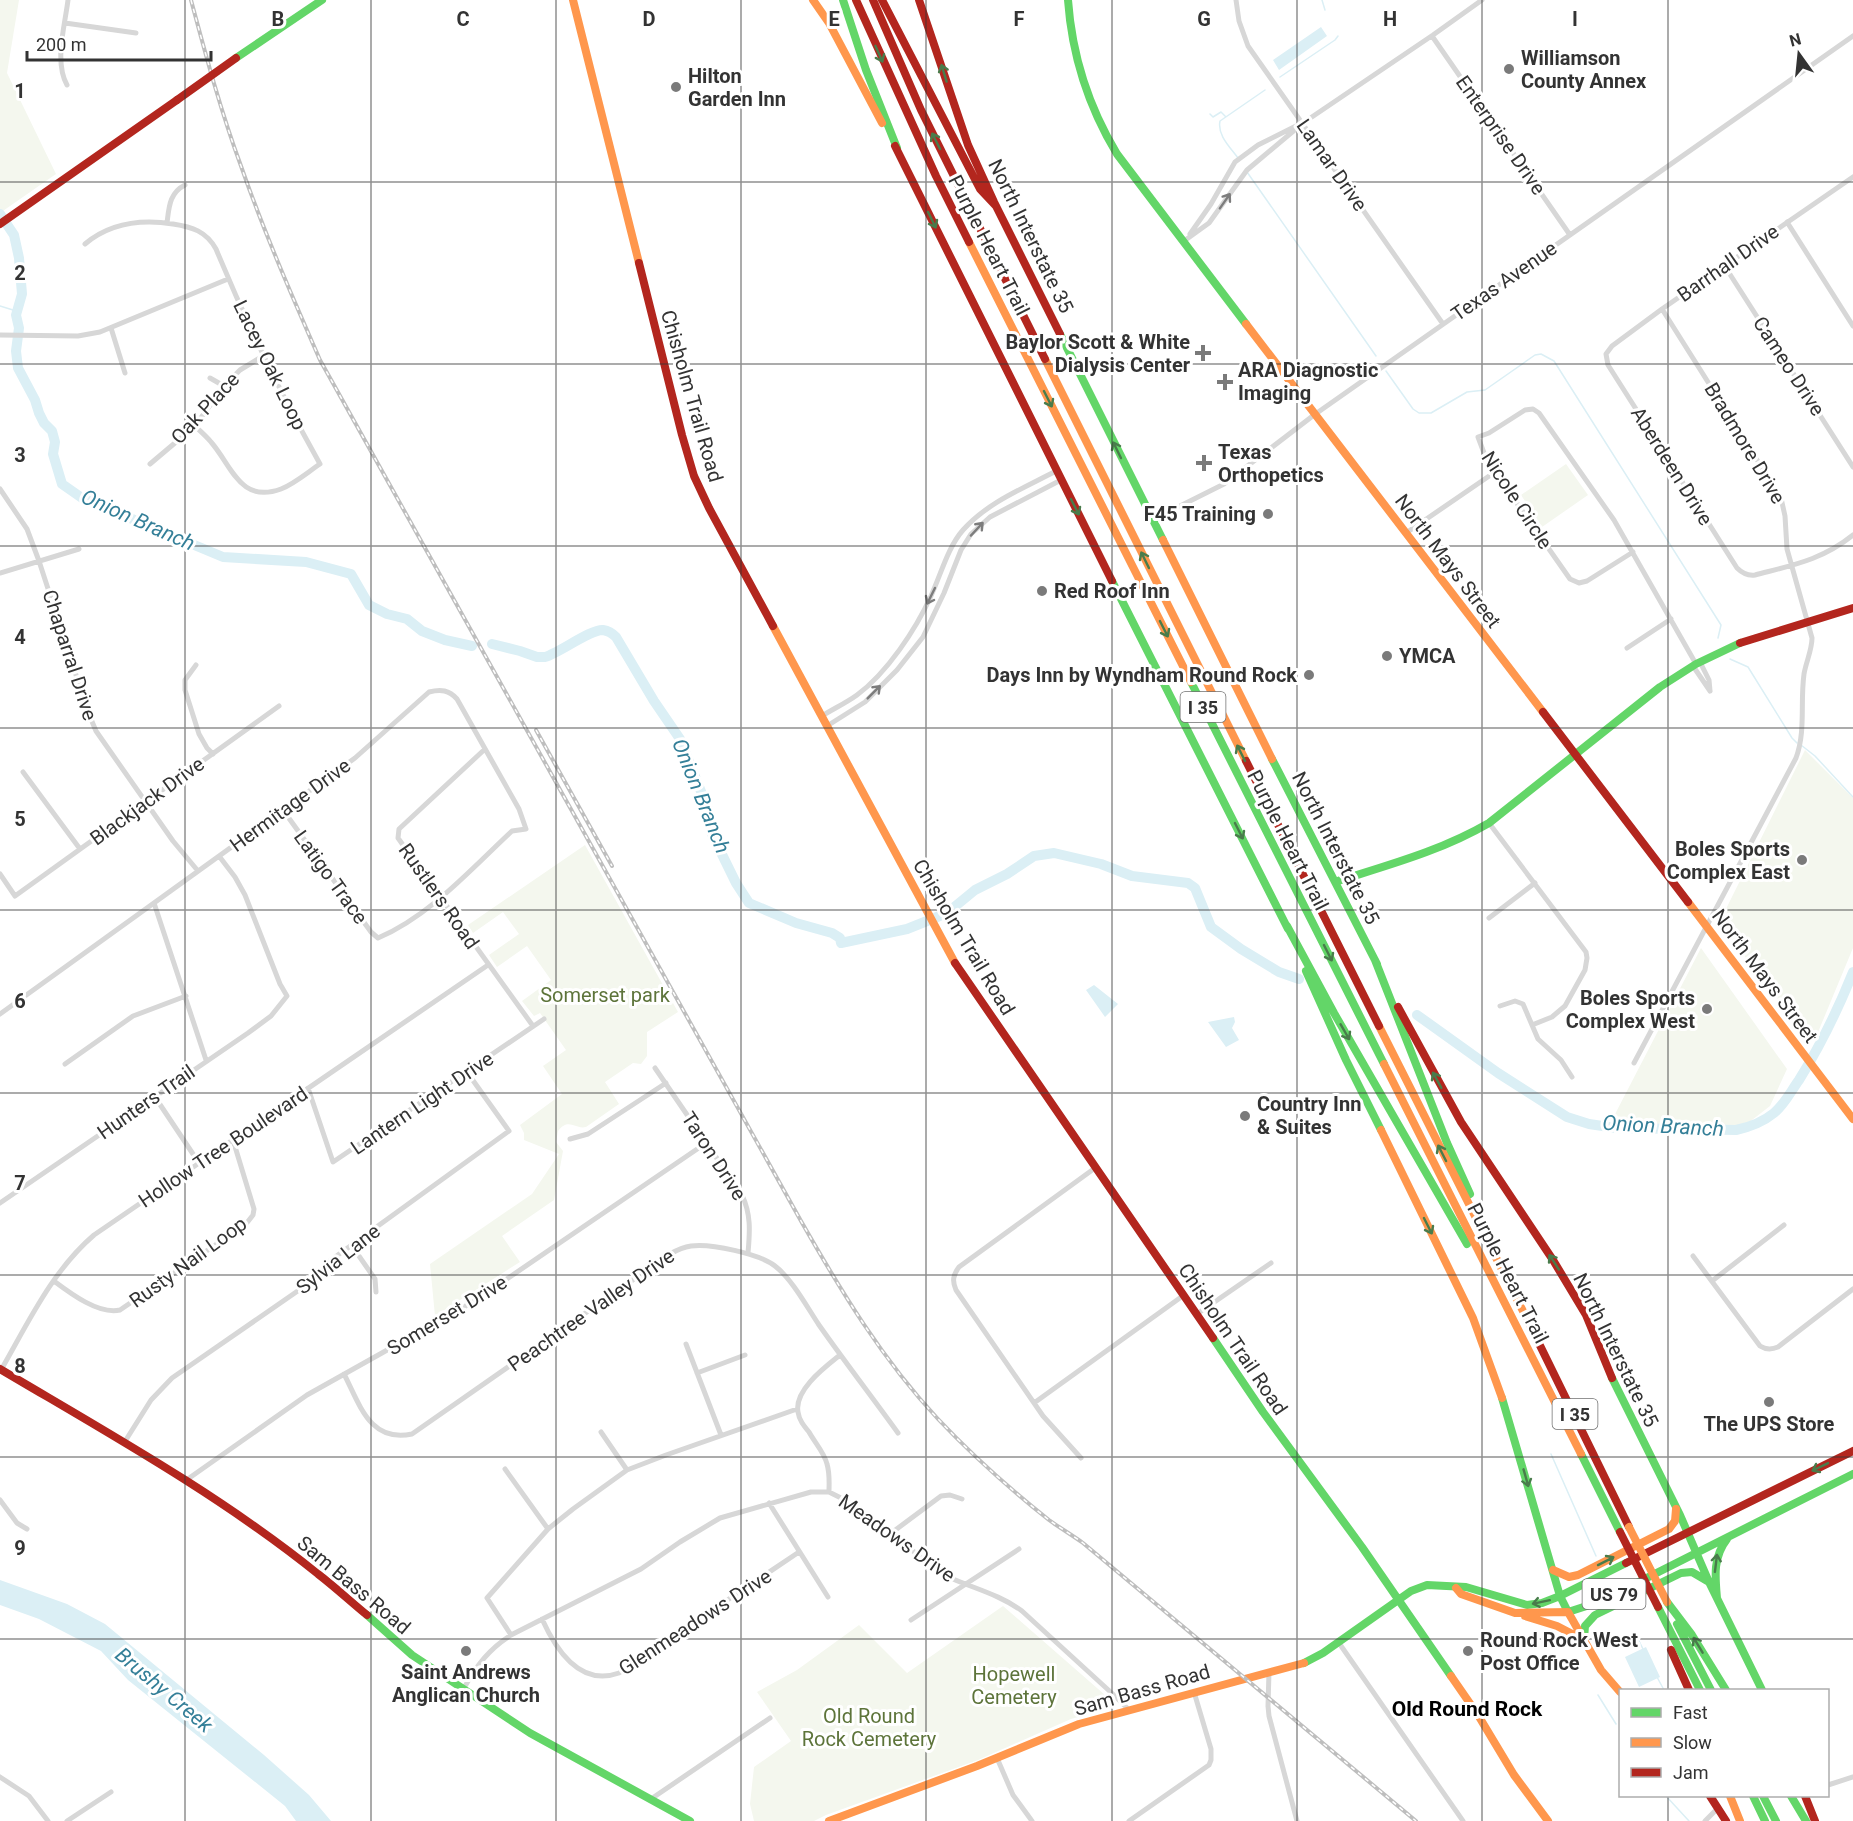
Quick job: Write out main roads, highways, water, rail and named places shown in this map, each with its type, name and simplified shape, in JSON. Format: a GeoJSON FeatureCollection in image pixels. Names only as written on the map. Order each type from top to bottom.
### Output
{"type":"FeatureCollection","features":[{"type":"Feature","properties":{"kind":"main road"},"geometry":{"type":"LineString","coordinates":[[0,224],[322,0]]}},
{"type":"Feature","properties":{"kind":"main road","name":"Chisholm Trail Road"},"geometry":{"type":"LineString","coordinates":[[573,0],[682,435],[694,476],[709,508],[958,968],[1288,1449],[1362,1547],[1478,1714],[1514,1774],[1546,1820]]}},
{"type":"Feature","properties":{"kind":"main road"},"geometry":{"type":"LineString","coordinates":[[813,0],[829,23],[897,148],[1056,471],[1287,926],[1334,1013],[1464,1237],[1506,1321],[1558,1409]]}},
{"type":"Feature","properties":{"kind":"main road"},"geometry":{"type":"LineString","coordinates":[[843,0],[866,70],[897,148]]}},
{"type":"Feature","properties":{"kind":"main road","name":"Purple Heart Trail"},"geometry":{"type":"LineString","coordinates":[[856,0],[941,187],[1700,1689]]}},
{"type":"Feature","properties":{"kind":"main road","name":"Purple Heart Trail"},"geometry":{"type":"LineString","coordinates":[[873,0],[921,110],[1710,1689]]}},
{"type":"Feature","properties":{"kind":"main road"},"geometry":{"type":"LineString","coordinates":[[882,0],[980,189],[996,206]]}},
{"type":"Feature","properties":{"kind":"main road","name":"North Interstate 35"},"geometry":{"type":"LineString","coordinates":[[919,0],[968,145],[1152,520],[1411,1032],[1461,1122],[1553,1260],[1586,1315],[1617,1391],[1676,1508],[1762,1689]]}},
{"type":"Feature","properties":{"kind":"main road","name":"North Mays Street"},"geometry":{"type":"LineString","coordinates":[[1068,0],[1072,37],[1084,91],[1095,116],[1117,154],[1853,1119]]}},
{"type":"Feature","properties":{"kind":"main road"},"geometry":{"type":"LineString","coordinates":[[1335,882],[1461,839],[1489,822],[1660,687],[1696,664],[1744,641],[1853,608]]}},
{"type":"Feature","properties":{"kind":"main road"},"geometry":{"type":"LineString","coordinates":[[1287,926],[1346,1060],[1473,1318],[1510,1422],[1560,1596],[1601,1670],[1619,1691]]}},
{"type":"Feature","properties":{"kind":"main road"},"geometry":{"type":"LineString","coordinates":[[1375,960],[1447,1143],[1510,1273],[1545,1354]]}},
{"type":"Feature","properties":{"kind":"main road","name":"Sam Bass Road"},"geometry":{"type":"LineString","coordinates":[[1,1370],[124,1443],[290,1551],[400,1645],[547,1744],[690,1821]]}},
{"type":"Feature","properties":{"kind":"main road","name":"US 79"},"geometry":{"type":"LineString","coordinates":[[1560,1596],[1853,1450]]}},
{"type":"Feature","properties":{"kind":"main road","name":"US 79"},"geometry":{"type":"LineString","coordinates":[[1568,1612],[1599,1602],[1853,1474]]}},
{"type":"Feature","properties":{"kind":"main road"},"geometry":{"type":"LineString","coordinates":[[1552,1570],[1569,1577],[1578,1575],[1663,1533],[1672,1526],[1676,1508]]}},
{"type":"Feature","properties":{"kind":"main road"},"geometry":{"type":"LineString","coordinates":[[1717,1598],[1716,1559],[1721,1546],[1732,1534]]}},
{"type":"Feature","properties":{"kind":"main road"},"geometry":{"type":"LineString","coordinates":[[1584,1641],[1585,1626],[1595,1615],[1681,1573],[1692,1572],[1709,1582]]}},
{"type":"Feature","properties":{"kind":"main road","name":"Sam Bass Road"},"geometry":{"type":"LineString","coordinates":[[834,1820],[997,1758],[1069,1727],[1128,1709],[1304,1663],[1339,1643],[1411,1591],[1427,1585],[1466,1587],[1520,1604],[1542,1603],[1560,1596]]}},
{"type":"Feature","properties":{"kind":"main road","name":"Sam Bass Road"},"geometry":{"type":"LineString","coordinates":[[1456,1588],[1461,1594],[1515,1613],[1568,1612]]}},
{"type":"Feature","properties":{"kind":"main road"},"geometry":{"type":"LineString","coordinates":[[1667,1602],[1692,1635],[1725,1689]]}},
{"type":"Feature","properties":{"kind":"main road"},"geometry":{"type":"LineString","coordinates":[[1658,1606],[1669,1644],[1689,1689]]}},
{"type":"Feature","properties":{"kind":"main road"},"geometry":{"type":"LineString","coordinates":[[1515,1613],[1557,1626],[1584,1641]]}},
{"type":"Feature","properties":{"kind":"main road"},"geometry":{"type":"LineString","coordinates":[[1711,1797],[1726,1821]]}},
{"type":"Feature","properties":{"kind":"main road"},"geometry":{"type":"LineString","coordinates":[[1730,1797],[1740,1821]]}},
{"type":"Feature","properties":{"kind":"main road"},"geometry":{"type":"LineString","coordinates":[[1753,1797],[1765,1821]]}},
{"type":"Feature","properties":{"kind":"main road"},"geometry":{"type":"LineString","coordinates":[[1764,1797],[1776,1821]]}},
{"type":"Feature","properties":{"kind":"main road"},"geometry":{"type":"LineString","coordinates":[[1792,1797],[1806,1821]]}},
{"type":"Feature","properties":{"kind":"main road"},"geometry":{"type":"LineString","coordinates":[[1805,1797],[1815,1821]]}},
{"type":"Feature","properties":{"kind":"water"},"geometry":{"type":"Polygon","coordinates":[[[1321,27],[1327,36],[1279,70],[1273,60],[1321,27]]]}},
{"type":"Feature","properties":{"kind":"water"},"geometry":{"type":"Polygon","coordinates":[[[1094,985],[1118,1004],[1105,1017],[1086,990],[1094,985]]]}},
{"type":"Feature","properties":{"kind":"water"},"geometry":{"type":"Polygon","coordinates":[[[1234,1017],[1235,1022],[1232,1028],[1239,1040],[1226,1047],[1208,1022],[1234,1017]]]}},
{"type":"Feature","properties":{"kind":"water","name":"Brushy Creek"},"geometry":{"type":"Polygon","coordinates":[[[0,1580],[67,1604],[105,1624],[264,1755],[309,1795],[331,1821],[296,1821],[285,1806],[128,1680],[101,1651],[39,1619],[0,1605],[0,1580]]]}},
{"type":"Feature","properties":{"kind":"water"},"geometry":{"type":"Polygon","coordinates":[[[1646,1647],[1660,1677],[1639,1687],[1625,1657],[1646,1647]]]}},
{"type":"Feature","properties":{"kind":"waterway"},"geometry":{"type":"LineString","coordinates":[[1322,0],[1325,10]]}},
{"type":"Feature","properties":{"kind":"waterway"},"geometry":{"type":"LineString","coordinates":[[1280,77],[1338,36]]}},
{"type":"Feature","properties":{"kind":"waterway"},"geometry":{"type":"LineString","coordinates":[[1238,158],[1222,136],[1220,121],[1265,90]]}},
{"type":"Feature","properties":{"kind":"waterway"},"geometry":{"type":"LineString","coordinates":[[1210,114],[1213,117],[1221,112],[1225,116]]}},
{"type":"Feature","properties":{"kind":"waterway"},"geometry":{"type":"LineString","coordinates":[[1247,172],[1376,356]]}},
{"type":"Feature","properties":{"kind":"waterway","name":"Onion Branch"},"geometry":{"type":"LineString","coordinates":[[0,214],[14,235],[19,258],[22,294],[16,315],[19,328],[16,351],[18,368],[44,423],[52,431],[55,442],[53,454],[62,484],[82,498],[223,557],[306,562],[351,574],[369,605],[387,614],[407,619],[422,631],[445,640],[472,646]]}},
{"type":"Feature","properties":{"kind":"waterway"},"geometry":{"type":"LineString","coordinates":[[0,306],[13,310],[16,315]]}},
{"type":"Feature","properties":{"kind":"waterway"},"geometry":{"type":"LineString","coordinates":[[1386,371],[1413,409],[1419,413],[1431,413],[1467,392],[1485,390],[1535,355],[1541,354],[1554,361],[1721,625],[1718,638]]}},
{"type":"Feature","properties":{"kind":"waterway","name":"Onion Branch"},"geometry":{"type":"LineString","coordinates":[[492,644],[537,657],[545,657],[598,631],[605,630],[613,634],[680,739],[708,809],[710,830],[736,883],[749,903],[796,923],[832,933],[840,938],[841,943],[907,929],[947,913],[975,890],[1007,874],[1034,856],[1054,853],[1101,864],[1132,876],[1188,883],[1195,888],[1211,927],[1279,972],[1299,979]]}},
{"type":"Feature","properties":{"kind":"waterway"},"geometry":{"type":"LineString","coordinates":[[1730,659],[1748,667],[1797,743]]}},
{"type":"Feature","properties":{"kind":"waterway"},"geometry":{"type":"LineString","coordinates":[[1801,745],[1815,756],[1853,797]]}},
{"type":"Feature","properties":{"kind":"waterway","name":"Onion Branch"},"geometry":{"type":"LineString","coordinates":[[1417,1015],[1498,1073],[1567,1117],[1589,1124],[1616,1128],[1736,1130],[1765,1119],[1785,1102],[1822,1040],[1853,972]]}},
{"type":"Feature","properties":{"kind":"waterway"},"geometry":{"type":"LineString","coordinates":[[1551,1454],[1596,1556]]}},
{"type":"Feature","properties":{"kind":"waterway"},"geometry":{"type":"LineString","coordinates":[[1638,1639],[1643,1649]]}},
{"type":"Feature","properties":{"kind":"waterway"},"geometry":{"type":"LineString","coordinates":[[1657,1677],[1663,1689]]}},
{"type":"Feature","properties":{"kind":"waterway"},"geometry":{"type":"LineString","coordinates":[[1598,1695],[1616,1724]]}},
{"type":"Feature","properties":{"kind":"waterway"},"geometry":{"type":"LineString","coordinates":[[1667,1797],[1689,1821]]}},
{"type":"Feature","properties":{"kind":"railway"},"geometry":{"type":"LineString","coordinates":[[191,0],[220,105],[241,166],[269,240],[320,360],[801,1221],[864,1324],[899,1373],[938,1419],[992,1471],[1049,1520],[1083,1543],[1416,1821]]}},
{"type":"Feature","properties":{"kind":"railway"},"geometry":{"type":"LineString","coordinates":[[536,730],[612,866]]}},
{"type":"Feature","properties":{"kind":"place","name":"Williamson County Annex"},"geometry":{"type":"Point","coordinates":[1509,69]}},
{"type":"Feature","properties":{"kind":"place","name":"Hilton Garden Inn"},"geometry":{"type":"Point","coordinates":[676,87]}},
{"type":"Feature","properties":{"kind":"place","name":"Baylor Scott & White Dialysis Center"},"geometry":{"type":"Point","coordinates":[1203,353]}},
{"type":"Feature","properties":{"kind":"place","name":"ARA Diagnostic Imaging"},"geometry":{"type":"Point","coordinates":[1225,382]}},
{"type":"Feature","properties":{"kind":"place","name":"Texas Orthopetics"},"geometry":{"type":"Point","coordinates":[1204,463]}},
{"type":"Feature","properties":{"kind":"place","name":"F45 Training"},"geometry":{"type":"Point","coordinates":[1268,514]}},
{"type":"Feature","properties":{"kind":"place","name":"Red Roof Inn"},"geometry":{"type":"Point","coordinates":[1042,591]}},
{"type":"Feature","properties":{"kind":"place","name":"YMCA"},"geometry":{"type":"Point","coordinates":[1387,656]}},
{"type":"Feature","properties":{"kind":"place","name":"Days Inn by Wyndham Round Rock"},"geometry":{"type":"Point","coordinates":[1309,675]}},
{"type":"Feature","properties":{"kind":"place","name":"Boles Sports Complex East"},"geometry":{"type":"Point","coordinates":[1802,860]}},
{"type":"Feature","properties":{"kind":"place","name":"Boles Sports Complex West"},"geometry":{"type":"Point","coordinates":[1707,1009]}},
{"type":"Feature","properties":{"kind":"place","name":"Country Inn & Suites"},"geometry":{"type":"Point","coordinates":[1245,1116]}},
{"type":"Feature","properties":{"kind":"place","name":"The UPS Store"},"geometry":{"type":"Point","coordinates":[1769,1402]}},
{"type":"Feature","properties":{"kind":"place","name":"Saint Andrews Anglican Church"},"geometry":{"type":"Point","coordinates":[466,1651]}},
{"type":"Feature","properties":{"kind":"place","name":"Round Rock West Post Office"},"geometry":{"type":"Point","coordinates":[1468,1651]}},
{"type":"Feature","properties":{"kind":"district","name":"Old Round Rock"},"geometry":{"type":"Point","coordinates":[1467,1709]}},
{"type":"Feature","properties":{"kind":"park label","name":"Somerset park"},"geometry":{"type":"Point","coordinates":[605,995]}},
{"type":"Feature","properties":{"kind":"park label","name":"Hopewell Cemetery"},"geometry":{"type":"Point","coordinates":[1014,1686]}},
{"type":"Feature","properties":{"kind":"park label","name":"Old Round Rock Cemetery"},"geometry":{"type":"Point","coordinates":[869,1728]}}]}
